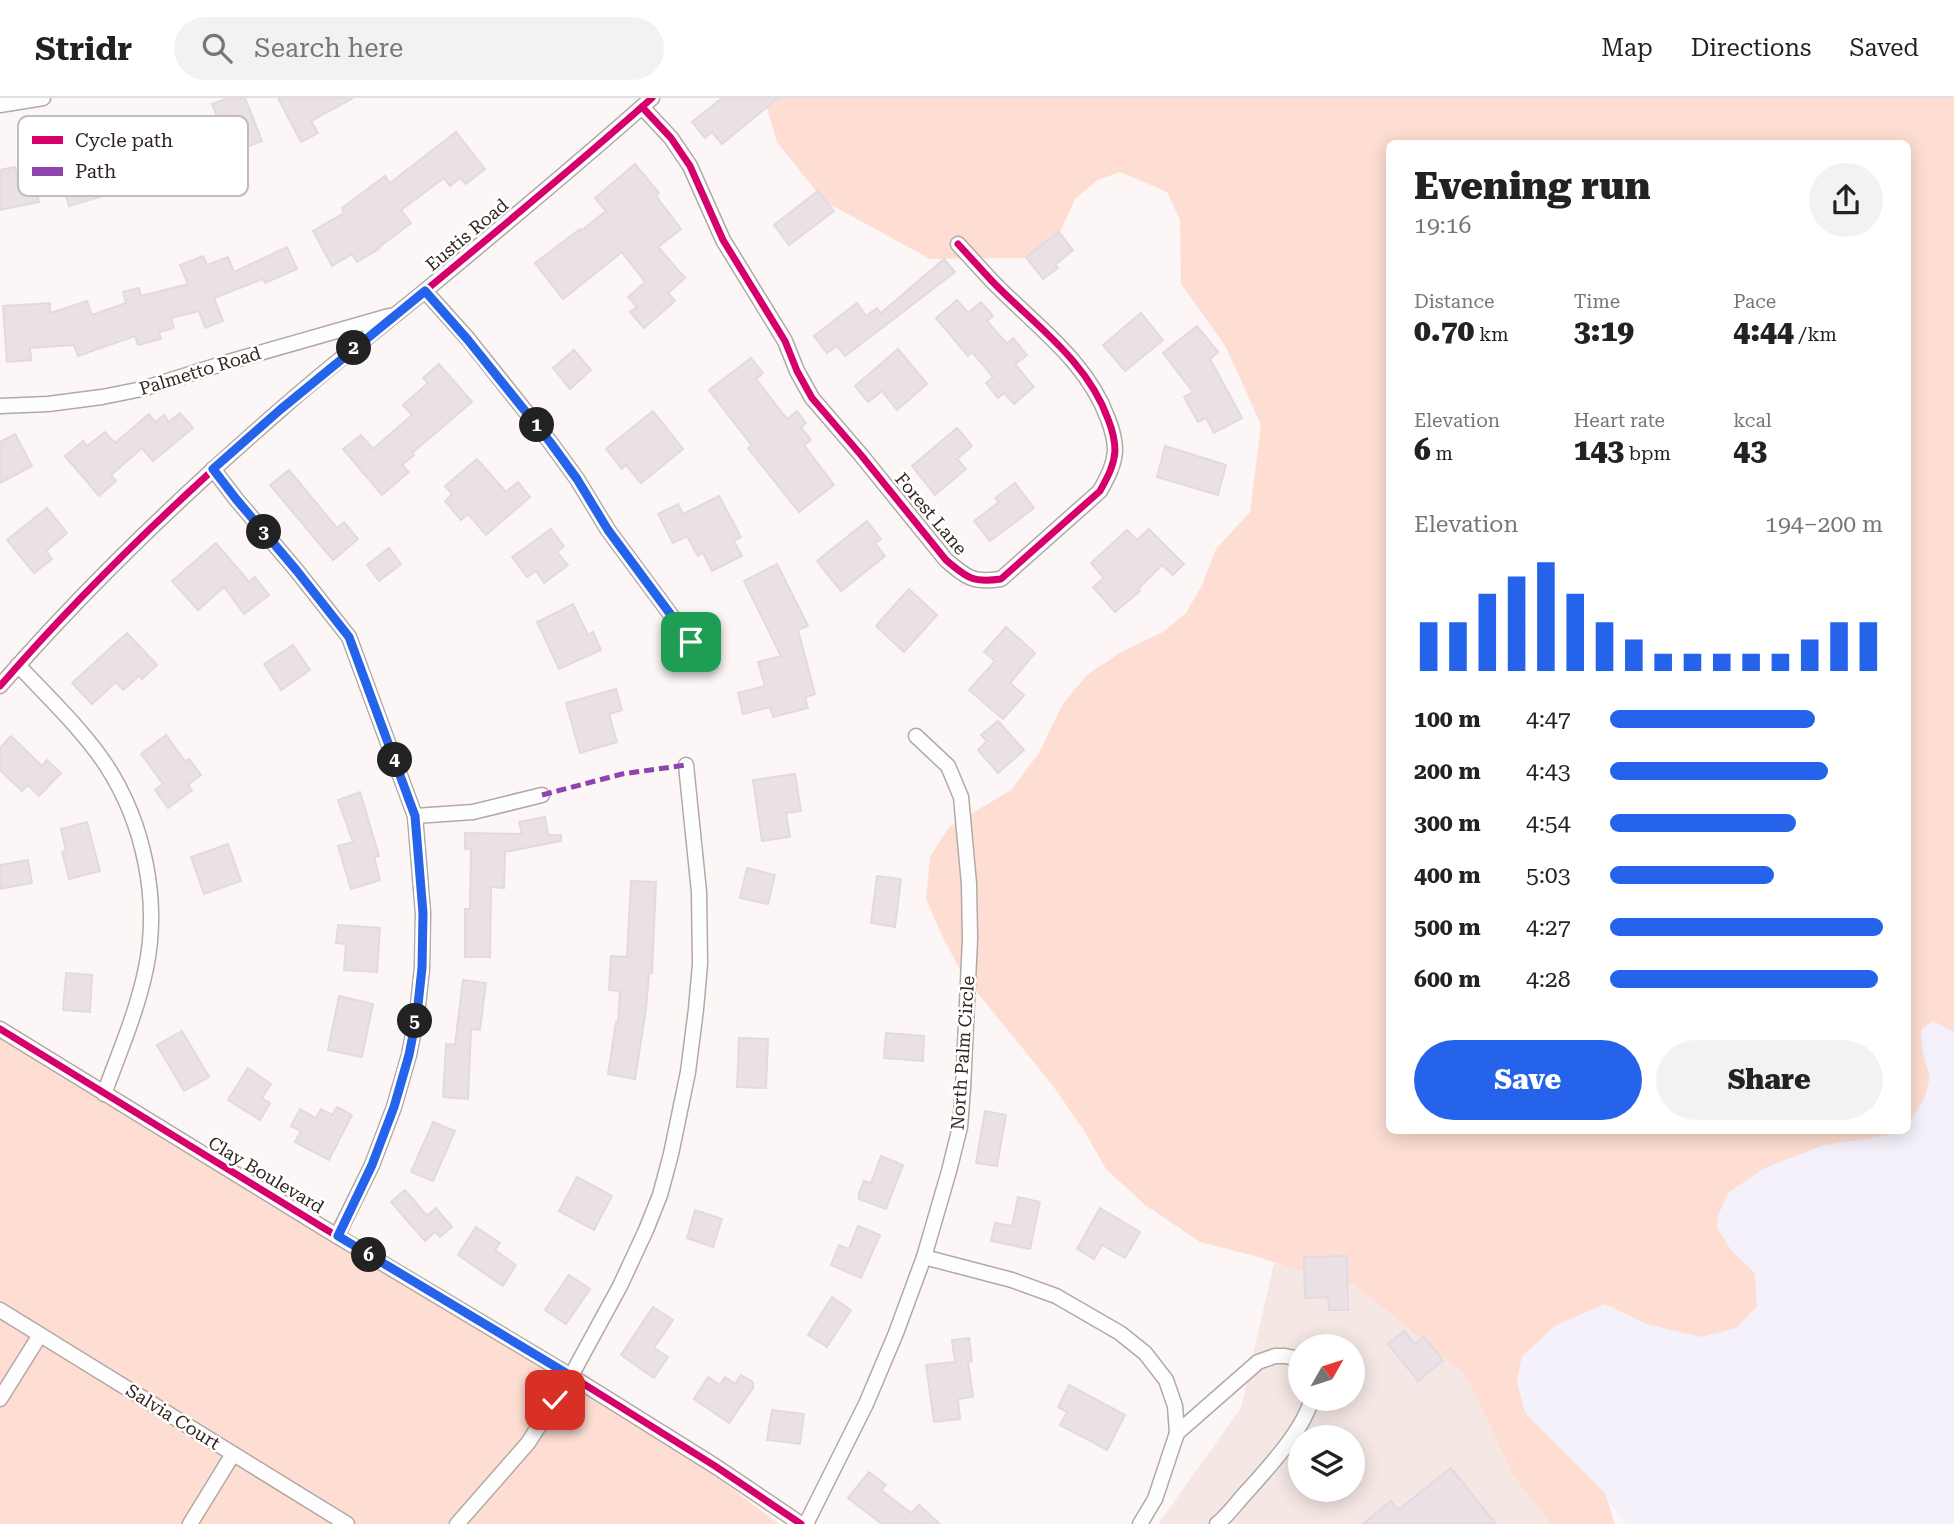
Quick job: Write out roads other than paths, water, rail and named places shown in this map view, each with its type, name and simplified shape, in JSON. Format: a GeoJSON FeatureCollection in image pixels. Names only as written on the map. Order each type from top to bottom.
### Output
{"type":"FeatureCollection","features":[{"type":"Feature","properties":{"kind":"street"},"geometry":{"type":"LineString","coordinates":[[0,105],[43,98]]}},
{"type":"Feature","properties":{"kind":"street","name":"Forest Lane"},"geometry":{"type":"LineString","coordinates":[[647,102],[690,166],[723,240],[785,341],[812,398],[946,560],[962,575],[985,581],[1001,579],[1100,491],[1111,472],[1115,449],[1113,432],[1104,410],[1090,385],[1062,348],[992,281],[958,244]]}},
{"type":"Feature","properties":{"kind":"street","name":"Eustis Road"},"geometry":{"type":"LineString","coordinates":[[0,685],[65,613],[213,469],[647,102]]}},
{"type":"Feature","properties":{"kind":"street"},"geometry":{"type":"LineString","coordinates":[[425,291],[550,442],[577,479],[608,530],[691,642]]}},
{"type":"Feature","properties":{"kind":"street","name":"Palmetto Road"},"geometry":{"type":"LineString","coordinates":[[0,406],[48,404],[142,389],[395,314]]}},
{"type":"Feature","properties":{"kind":"street"},"geometry":{"type":"LineString","coordinates":[[213,469],[349,637],[415,816],[423,913],[422,968],[417,1014],[394,1107],[372,1165],[338,1236]]}},
{"type":"Feature","properties":{"kind":"street"},"geometry":{"type":"LineString","coordinates":[[18,665],[63,711],[116,781],[131,813],[146,868],[151,927],[146,970],[128,1030],[104,1094]]}},
{"type":"Feature","properties":{"kind":"street","name":"North Palm Circle"},"geometry":{"type":"LineString","coordinates":[[803,1524],[866,1404],[896,1334],[924,1257],[950,1171],[960,1127],[970,939],[969,884],[961,797],[948,766],[916,736]]}},
{"type":"Feature","properties":{"kind":"street"},"geometry":{"type":"LineString","coordinates":[[457,1524],[528,1443],[571,1376],[620,1286],[660,1195],[688,1072],[696,1009],[699,892],[686,765]]}},
{"type":"Feature","properties":{"kind":"street"},"geometry":{"type":"LineString","coordinates":[[415,816],[473,812],[542,795]]}},
{"type":"Feature","properties":{"kind":"street","name":"Clay Boulevard"},"geometry":{"type":"LineString","coordinates":[[0,1030],[571,1376],[803,1524]]}},
{"type":"Feature","properties":{"kind":"street"},"geometry":{"type":"LineString","coordinates":[[924,1257],[1012,1280],[1056,1296],[1120,1333],[1145,1353],[1166,1380],[1175,1406],[1177,1433],[1155,1499],[1140,1524]]}},
{"type":"Feature","properties":{"kind":"street","name":"Salvia Court"},"geometry":{"type":"LineString","coordinates":[[0,1310],[347,1524]]}},
{"type":"Feature","properties":{"kind":"street"},"geometry":{"type":"LineString","coordinates":[[0,1399],[40,1335]]}},
{"type":"Feature","properties":{"kind":"street"},"geometry":{"type":"LineString","coordinates":[[1177,1433],[1258,1362],[1275,1356],[1288,1357]]}},
{"type":"Feature","properties":{"kind":"street"},"geometry":{"type":"LineString","coordinates":[[1217,1524],[1286,1445],[1306,1411]]}},
{"type":"Feature","properties":{"kind":"street"},"geometry":{"type":"LineString","coordinates":[[190,1524],[233,1454]]}}]}
